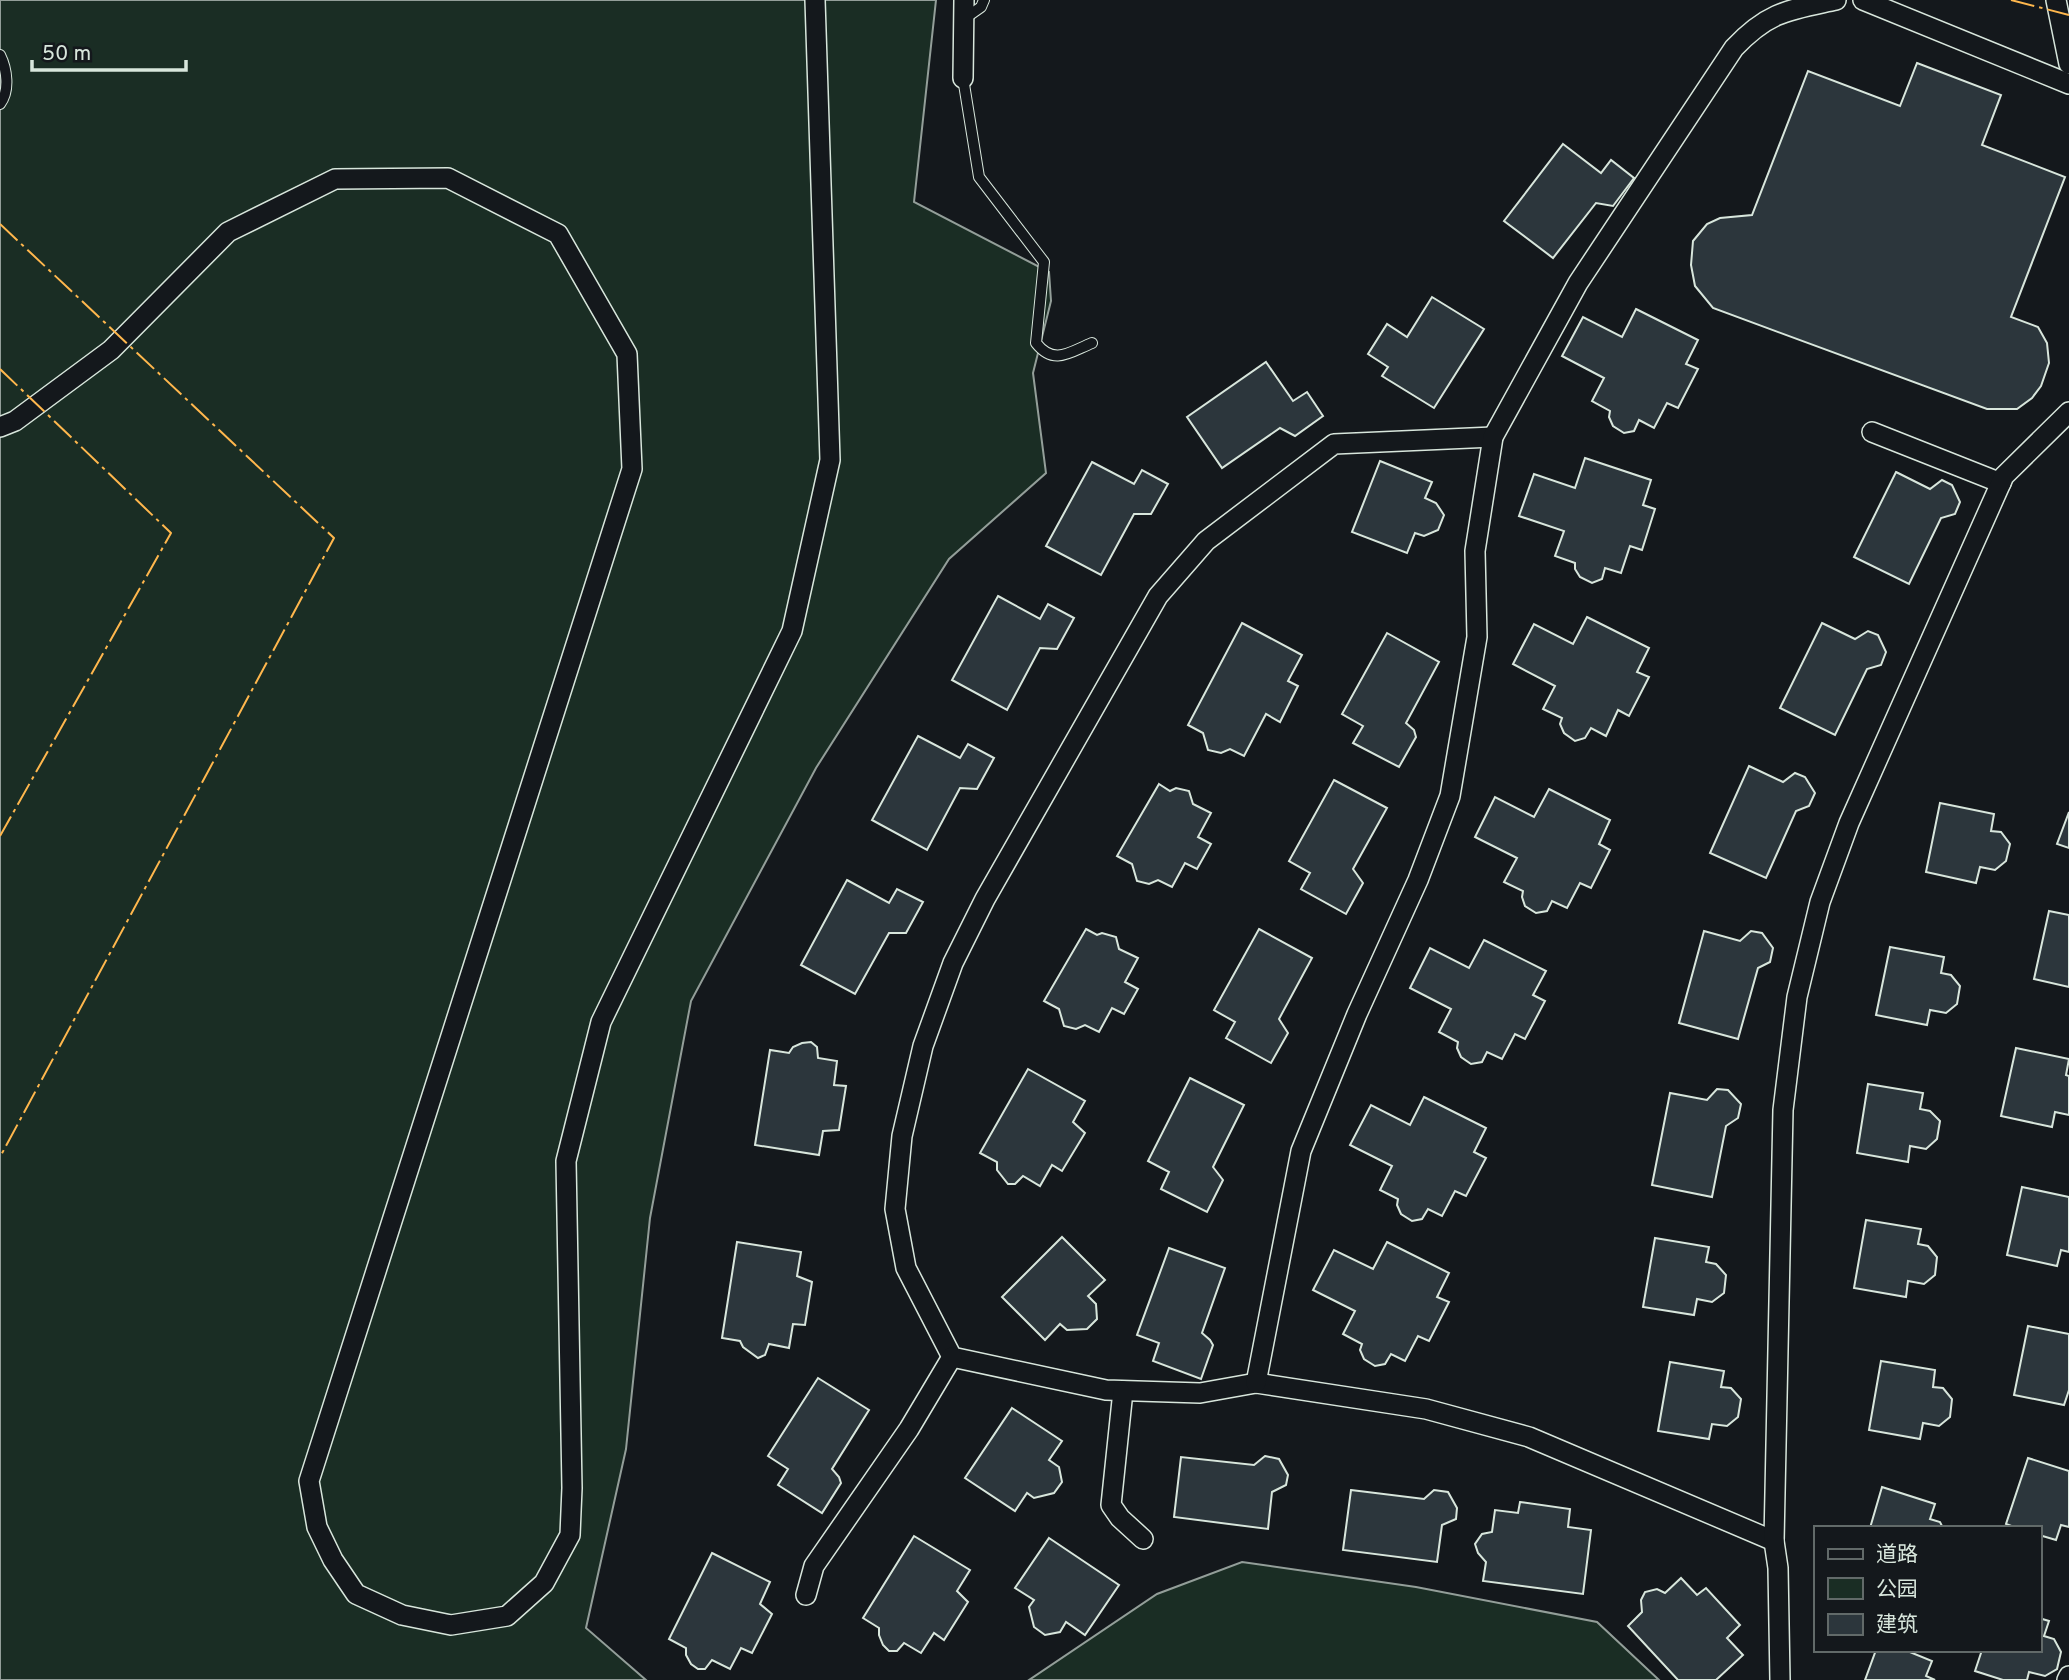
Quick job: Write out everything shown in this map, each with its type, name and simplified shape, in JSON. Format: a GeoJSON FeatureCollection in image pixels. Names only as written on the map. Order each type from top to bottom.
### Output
{"type":"FeatureCollection","features":[{"type":"Feature","properties":{"kind":"street"},"geometry":{"type":"LineString","coordinates":[[0,427],[15,421],[111,350],[228,232],[335,180],[448,178],[558,234],[627,354],[632,469],[309,1482],[317,1527],[333,1560],[356,1594],[402,1615],[450,1625],[507,1616],[544,1583],[570,1535],[572,1488],[566,1161],[601,1022],[792,631],[830,460],[815,0]]}},
{"type":"Feature","properties":{"kind":"street"},"geometry":{"type":"LineString","coordinates":[[1256,1383],[1301,1151],[1357,1014],[1418,880],[1450,796],[1477,637],[1475,551],[1493,437],[1578,283],[1734,48],[1752,29],[1781,12],[1836,0]]}},
{"type":"Feature","properties":{"kind":"street"},"geometry":{"type":"LineString","coordinates":[[1863,0],[2069,84]]}},
{"type":"Feature","properties":{"kind":"street"},"geometry":{"type":"LineString","coordinates":[[2056,0],[2069,64]]}},
{"type":"Feature","properties":{"kind":"street"},"geometry":{"type":"LineString","coordinates":[[962,78],[964,10]]}},
{"type":"Feature","properties":{"kind":"street"},"geometry":{"type":"LineString","coordinates":[[1780,1680],[1778,1568],[1774,1541],[1783,1110],[1797,998],[1820,902],[1849,823],[2004,476],[2069,412]]}},
{"type":"Feature","properties":{"kind":"street"},"geometry":{"type":"LineString","coordinates":[[1872,432],[2001,483]]}},
{"type":"Feature","properties":{"kind":"street"},"geometry":{"type":"LineString","coordinates":[[1493,437],[1334,444],[1206,541],[1158,596],[985,899],[953,963],[923,1046],[902,1136],[895,1209],[906,1268],[952,1356],[1106,1390],[1200,1393],[1256,1383],[1426,1409],[1529,1437],[1774,1541]]}},
{"type":"Feature","properties":{"kind":"street"},"geometry":{"type":"LineString","coordinates":[[806,1595],[814,1566],[909,1429],[952,1356]]}},
{"type":"Feature","properties":{"kind":"street"},"geometry":{"type":"LineString","coordinates":[[1123,1391],[1111,1505],[1120,1518],[1143,1539]]}},
{"type":"Feature","properties":{"kind":"lane"},"geometry":{"type":"LineString","coordinates":[[964,10],[981,7],[984,0]]}},
{"type":"Feature","properties":{"kind":"lane"},"geometry":{"type":"LineString","coordinates":[[0,55],[5,65],[6,96],[0,104]]}},
{"type":"Feature","properties":{"kind":"lane"},"geometry":{"type":"LineString","coordinates":[[962,78],[979,177],[1044,262],[1036,343],[1044,354],[1058,357],[1092,343]]}},
{"type":"Feature","properties":{"kind":"green space"},"geometry":{"type":"Polygon","coordinates":[[[0,0],[936,0],[914,202],[1049,272],[1051,301],[1033,373],[1046,473],[949,559],[816,768],[691,1001],[650,1218],[626,1449],[586,1628],[646,1680],[0,1680],[0,0]]]}},
{"type":"Feature","properties":{"kind":"green space"},"geometry":{"type":"Polygon","coordinates":[[[1242,1562],[1416,1587],[1597,1622],[1659,1680],[1029,1680],[1157,1594],[1242,1562]]]}},
{"type":"Feature","properties":{"kind":"building"},"geometry":{"type":"Polygon","coordinates":[[[1917,63],[2001,95],[1982,145],[2065,177],[2011,317],[2038,327],[2047,343],[2049,363],[2041,386],[2032,398],[2017,409],[1987,409],[1713,308],[1695,286],[1691,265],[1693,241],[1707,224],[1720,218],[1752,215],[1808,71],[1900,106],[1917,63]]]}},
{"type":"Feature","properties":{"kind":"building"},"geometry":{"type":"Polygon","coordinates":[[[1563,144],[1601,173],[1611,160],[1634,178],[1613,206],[1596,203],[1553,258],[1504,221],[1563,144]]]}},
{"type":"Feature","properties":{"kind":"building"},"geometry":{"type":"Polygon","coordinates":[[[1432,297],[1484,329],[1434,408],[1382,376],[1388,367],[1368,354],[1387,324],[1407,337],[1432,297]]]}},
{"type":"Feature","properties":{"kind":"building"},"geometry":{"type":"Polygon","coordinates":[[[1636,309],[1698,340],[1686,364],[1698,369],[1678,408],[1667,403],[1654,428],[1639,420],[1634,431],[1624,433],[1613,426],[1609,417],[1610,411],[1592,401],[1604,378],[1562,356],[1583,317],[1622,337],[1636,309]]]}},
{"type":"Feature","properties":{"kind":"building"},"geometry":{"type":"Polygon","coordinates":[[[1266,362],[1293,401],[1307,392],[1323,416],[1295,436],[1280,428],[1222,468],[1187,417],[1266,362]]]}},
{"type":"Feature","properties":{"kind":"building"},"geometry":{"type":"Polygon","coordinates":[[[1585,458],[1651,480],[1643,505],[1655,509],[1642,550],[1630,546],[1621,573],[1605,568],[1602,579],[1592,583],[1580,577],[1575,563],[1555,556],[1564,531],[1519,516],[1534,474],[1575,488],[1585,458]]]}},
{"type":"Feature","properties":{"kind":"building"},"geometry":{"type":"Polygon","coordinates":[[[1380,461],[1432,482],[1425,498],[1436,503],[1444,515],[1438,530],[1424,536],[1415,533],[1407,553],[1352,532],[1380,461]]]}},
{"type":"Feature","properties":{"kind":"building"},"geometry":{"type":"Polygon","coordinates":[[[1092,462],[1134,484],[1142,470],[1168,484],[1151,514],[1134,514],[1101,575],[1046,546],[1092,462]]]}},
{"type":"Feature","properties":{"kind":"building"},"geometry":{"type":"Polygon","coordinates":[[[1896,472],[1930,489],[1942,480],[1952,485],[1960,502],[1955,514],[1941,518],[1909,584],[1854,557],[1896,472]]]}},
{"type":"Feature","properties":{"kind":"building"},"geometry":{"type":"Polygon","coordinates":[[[998,596],[1040,619],[1048,604],[1074,618],[1057,649],[1040,648],[1007,710],[952,680],[998,596]]]}},
{"type":"Feature","properties":{"kind":"building"},"geometry":{"type":"Polygon","coordinates":[[[1587,617],[1649,648],[1637,672],[1649,677],[1629,716],[1618,710],[1606,736],[1591,728],[1585,738],[1575,741],[1564,733],[1560,724],[1562,718],[1543,709],[1555,686],[1513,664],[1534,624],[1573,644],[1587,617]]]}},
{"type":"Feature","properties":{"kind":"building"},"geometry":{"type":"Polygon","coordinates":[[[1242,623],[1302,655],[1288,681],[1298,686],[1280,722],[1266,714],[1244,756],[1230,749],[1221,753],[1208,750],[1203,733],[1188,725],[1242,623]]]}},
{"type":"Feature","properties":{"kind":"building"},"geometry":{"type":"Polygon","coordinates":[[[1822,623],[1855,639],[1868,631],[1878,635],[1886,652],[1881,665],[1867,669],[1835,735],[1780,708],[1822,623]]]}},
{"type":"Feature","properties":{"kind":"building"},"geometry":{"type":"Polygon","coordinates":[[[1387,633],[1439,662],[1406,723],[1414,730],[1416,737],[1399,767],[1353,743],[1363,726],[1342,714],[1387,633]]]}},
{"type":"Feature","properties":{"kind":"building"},"geometry":{"type":"Polygon","coordinates":[[[918,736],[960,758],[968,744],[994,758],[977,789],[960,788],[927,850],[872,820],[918,736]]]}},
{"type":"Feature","properties":{"kind":"building"},"geometry":{"type":"Polygon","coordinates":[[[1749,766],[1783,782],[1795,773],[1805,777],[1815,793],[1809,806],[1796,811],[1766,878],[1710,853],[1749,766]]]}},
{"type":"Feature","properties":{"kind":"building"},"geometry":{"type":"Polygon","coordinates":[[[1334,780],[1387,808],[1353,869],[1363,883],[1346,914],[1301,889],[1310,873],[1289,861],[1334,780]]]}},
{"type":"Feature","properties":{"kind":"building"},"geometry":{"type":"Polygon","coordinates":[[[1159,784],[1170,791],[1176,788],[1189,791],[1193,804],[1211,813],[1198,837],[1211,844],[1197,869],[1185,863],[1172,887],[1158,880],[1149,884],[1137,881],[1132,864],[1117,856],[1159,784]]]}},
{"type":"Feature","properties":{"kind":"building"},"geometry":{"type":"Polygon","coordinates":[[[1549,789],[1610,820],[1599,844],[1610,850],[1591,888],[1580,883],[1567,908],[1552,901],[1547,911],[1536,913],[1525,906],[1523,891],[1504,882],[1517,858],[1475,837],[1495,797],[1534,817],[1549,789]]]}},
{"type":"Feature","properties":{"kind":"building"},"geometry":{"type":"Polygon","coordinates":[[[1940,803],[1994,814],[1991,831],[2001,832],[2010,844],[2006,861],[1995,870],[1980,867],[1976,883],[1926,872],[1940,803]]]}},
{"type":"Feature","properties":{"kind":"building"},"geometry":{"type":"Polygon","coordinates":[[[2069,812],[2069,848],[2057,844],[2069,812]]]}},
{"type":"Feature","properties":{"kind":"building"},"geometry":{"type":"Polygon","coordinates":[[[847,880],[889,903],[897,889],[923,902],[906,933],[889,933],[855,994],[801,965],[847,880]]]}},
{"type":"Feature","properties":{"kind":"building"},"geometry":{"type":"Polygon","coordinates":[[[2049,911],[2069,915],[2069,987],[2034,979],[2049,911]]]}},
{"type":"Feature","properties":{"kind":"building"},"geometry":{"type":"Polygon","coordinates":[[[1086,929],[1097,935],[1102,933],[1116,937],[1119,949],[1138,958],[1125,982],[1138,989],[1124,1014],[1112,1008],[1099,1032],[1085,1025],[1076,1029],[1064,1026],[1059,1009],[1044,1001],[1086,929]]]}},
{"type":"Feature","properties":{"kind":"building"},"geometry":{"type":"Polygon","coordinates":[[[1259,929],[1312,958],[1279,1019],[1288,1033],[1271,1063],[1226,1038],[1235,1022],[1214,1010],[1259,929]]]}},
{"type":"Feature","properties":{"kind":"building"},"geometry":{"type":"Polygon","coordinates":[[[1704,931],[1740,941],[1751,931],[1762,933],[1773,948],[1770,962],[1758,968],[1738,1039],[1679,1023],[1704,931]]]}},
{"type":"Feature","properties":{"kind":"building"},"geometry":{"type":"Polygon","coordinates":[[[1484,940],[1546,971],[1533,995],[1545,1001],[1525,1039],[1515,1034],[1502,1059],[1487,1052],[1482,1062],[1471,1064],[1461,1057],[1457,1048],[1458,1042],[1439,1032],[1451,1009],[1410,988],[1430,948],[1469,968],[1484,940]]]}},
{"type":"Feature","properties":{"kind":"building"},"geometry":{"type":"Polygon","coordinates":[[[1890,947],[1944,957],[1941,973],[1951,975],[1960,986],[1957,1004],[1946,1013],[1930,1010],[1927,1025],[1876,1015],[1890,947]]]}},
{"type":"Feature","properties":{"kind":"building"},"geometry":{"type":"Polygon","coordinates":[[[811,1042],[817,1047],[818,1058],[837,1061],[834,1085],[846,1086],[839,1130],[823,1131],[819,1155],[755,1145],[770,1050],[789,1053],[793,1047],[811,1042]]]}},
{"type":"Feature","properties":{"kind":"building"},"geometry":{"type":"Polygon","coordinates":[[[2016,1048],[2069,1059],[2066,1075],[2069,1076],[2069,1115],[2055,1112],[2052,1127],[2001,1116],[2016,1048]]]}},
{"type":"Feature","properties":{"kind":"building"},"geometry":{"type":"Polygon","coordinates":[[[1028,1069],[1085,1101],[1073,1122],[1085,1133],[1062,1171],[1052,1165],[1040,1186],[1023,1176],[1015,1184],[1008,1184],[997,1170],[997,1162],[980,1153],[1028,1069]]]}},
{"type":"Feature","properties":{"kind":"building"},"geometry":{"type":"Polygon","coordinates":[[[1190,1078],[1244,1105],[1213,1167],[1223,1180],[1207,1212],[1161,1189],[1169,1172],[1148,1161],[1190,1078]]]}},
{"type":"Feature","properties":{"kind":"building"},"geometry":{"type":"Polygon","coordinates":[[[1868,1084],[1923,1093],[1920,1109],[1930,1111],[1940,1121],[1937,1139],[1926,1149],[1910,1146],[1908,1162],[1857,1153],[1868,1084]]]}},
{"type":"Feature","properties":{"kind":"building"},"geometry":{"type":"Polygon","coordinates":[[[1717,1089],[1728,1090],[1741,1104],[1738,1118],[1726,1126],[1712,1197],[1652,1185],[1670,1093],[1707,1100],[1717,1089]]]}},
{"type":"Feature","properties":{"kind":"building"},"geometry":{"type":"Polygon","coordinates":[[[1424,1097],[1486,1128],[1474,1152],[1486,1158],[1466,1196],[1455,1191],[1442,1216],[1428,1209],[1422,1219],[1412,1221],[1401,1214],[1397,1205],[1398,1199],[1380,1190],[1392,1166],[1350,1145],[1371,1105],[1410,1125],[1424,1097]]]}},
{"type":"Feature","properties":{"kind":"building"},"geometry":{"type":"Polygon","coordinates":[[[2022,1187],[2069,1197],[2069,1252],[2061,1250],[2057,1266],[2007,1255],[2022,1187]]]}},
{"type":"Feature","properties":{"kind":"building"},"geometry":{"type":"Polygon","coordinates":[[[1866,1220],[1921,1229],[1918,1244],[1928,1246],[1937,1257],[1935,1275],[1924,1284],[1908,1281],[1906,1297],[1854,1288],[1866,1220]]]}},
{"type":"Feature","properties":{"kind":"building"},"geometry":{"type":"Polygon","coordinates":[[[1062,1237],[1105,1280],[1088,1296],[1096,1304],[1097,1319],[1087,1329],[1067,1330],[1060,1324],[1045,1340],[1002,1297],[1062,1237]]]}},
{"type":"Feature","properties":{"kind":"building"},"geometry":{"type":"Polygon","coordinates":[[[1655,1238],[1709,1247],[1706,1262],[1716,1264],[1726,1275],[1724,1293],[1712,1302],[1697,1299],[1694,1315],[1643,1307],[1655,1238]]]}},
{"type":"Feature","properties":{"kind":"building"},"geometry":{"type":"Polygon","coordinates":[[[737,1242],[801,1252],[797,1276],[812,1282],[805,1325],[793,1324],[789,1348],[769,1344],[765,1355],[758,1358],[743,1347],[740,1341],[722,1338],[737,1242]]]}},
{"type":"Feature","properties":{"kind":"building"},"geometry":{"type":"Polygon","coordinates":[[[1387,1242],[1449,1273],[1437,1297],[1449,1302],[1429,1341],[1418,1336],[1405,1361],[1391,1354],[1385,1364],[1375,1366],[1364,1359],[1360,1350],[1362,1344],[1343,1334],[1355,1311],[1313,1290],[1334,1250],[1373,1269],[1387,1242]]]}},
{"type":"Feature","properties":{"kind":"building"},"geometry":{"type":"Polygon","coordinates":[[[1169,1248],[1225,1268],[1202,1333],[1213,1345],[1201,1379],[1153,1361],[1159,1343],[1137,1335],[1169,1248]]]}},
{"type":"Feature","properties":{"kind":"building"},"geometry":{"type":"Polygon","coordinates":[[[2028,1326],[2069,1334],[2069,1390],[2064,1405],[2014,1395],[2028,1326]]]}},
{"type":"Feature","properties":{"kind":"building"},"geometry":{"type":"Polygon","coordinates":[[[1881,1361],[1935,1370],[1933,1387],[1943,1388],[1952,1399],[1950,1417],[1939,1426],[1923,1423],[1920,1439],[1869,1430],[1881,1361]]]}},
{"type":"Feature","properties":{"kind":"building"},"geometry":{"type":"Polygon","coordinates":[[[1670,1362],[1724,1371],[1721,1387],[1731,1388],[1741,1399],[1738,1417],[1727,1426],[1712,1424],[1709,1439],[1658,1431],[1670,1362]]]}},
{"type":"Feature","properties":{"kind":"building"},"geometry":{"type":"Polygon","coordinates":[[[818,1378],[869,1410],[832,1469],[841,1483],[822,1513],[778,1485],[788,1469],[768,1456],[818,1378]]]}},
{"type":"Feature","properties":{"kind":"building"},"geometry":{"type":"Polygon","coordinates":[[[1012,1408],[1062,1441],[1049,1460],[1059,1467],[1062,1482],[1054,1493],[1034,1498],[1027,1493],[1015,1511],[965,1478],[1012,1408]]]}},
{"type":"Feature","properties":{"kind":"building"},"geometry":{"type":"Polygon","coordinates":[[[1265,1456],[1279,1459],[1288,1475],[1286,1485],[1272,1492],[1268,1529],[1174,1517],[1181,1457],[1254,1465],[1265,1456]]]}},
{"type":"Feature","properties":{"kind":"building"},"geometry":{"type":"Polygon","coordinates":[[[2028,1458],[2069,1471],[2069,1527],[2061,1525],[2056,1540],[2041,1536],[2041,1526],[2006,1524],[2028,1458]]]}},
{"type":"Feature","properties":{"kind":"building"},"geometry":{"type":"Polygon","coordinates":[[[1882,1487],[1935,1504],[1930,1519],[1940,1522],[1942,1526],[1871,1526],[1882,1487]]]}},
{"type":"Feature","properties":{"kind":"building"},"geometry":{"type":"Polygon","coordinates":[[[1351,1490],[1424,1499],[1434,1490],[1448,1492],[1457,1508],[1456,1519],[1442,1525],[1437,1562],[1343,1550],[1351,1490]]]}},
{"type":"Feature","properties":{"kind":"building"},"geometry":{"type":"Polygon","coordinates":[[[1520,1502],[1570,1509],[1568,1527],[1591,1530],[1583,1594],[1483,1581],[1486,1562],[1478,1553],[1475,1544],[1482,1534],[1492,1532],[1495,1510],[1518,1513],[1520,1502]]]}},
{"type":"Feature","properties":{"kind":"building"},"geometry":{"type":"Polygon","coordinates":[[[914,1536],[970,1570],[957,1591],[968,1602],[944,1640],[934,1633],[921,1653],[904,1643],[897,1651],[889,1651],[883,1645],[879,1628],[863,1618],[914,1536]]]}},
{"type":"Feature","properties":{"kind":"building"},"geometry":{"type":"Polygon","coordinates":[[[1049,1538],[1119,1585],[1085,1635],[1066,1622],[1060,1632],[1045,1635],[1034,1627],[1029,1607],[1034,1600],[1015,1588],[1049,1538]]]}},
{"type":"Feature","properties":{"kind":"building"},"geometry":{"type":"Polygon","coordinates":[[[712,1553],[770,1582],[760,1604],[772,1614],[752,1653],[741,1648],[730,1669],[712,1660],[705,1669],[698,1669],[691,1664],[686,1648],[669,1639],[712,1553]]]}},
{"type":"Feature","properties":{"kind":"building"},"geometry":{"type":"Polygon","coordinates":[[[1681,1578],[1697,1595],[1706,1588],[1740,1625],[1727,1638],[1743,1655],[1716,1680],[1678,1680],[1628,1626],[1642,1612],[1641,1600],[1645,1592],[1657,1589],[1665,1593],[1681,1578]]]}},
{"type":"Feature","properties":{"kind":"building"},"geometry":{"type":"Polygon","coordinates":[[[2041,1619],[2049,1621],[2044,1636],[2054,1639],[2061,1652],[2057,1669],[2045,1676],[2029,1672],[2027,1680],[2003,1680],[1975,1671],[1981,1652],[2041,1652],[2041,1619]]]}},
{"type":"Feature","properties":{"kind":"building"},"geometry":{"type":"Polygon","coordinates":[[[1875,1652],[1910,1652],[1932,1661],[1926,1676],[1935,1680],[1865,1680],[1875,1652]]]}},
{"type":"Feature","properties":{"kind":"power"},"geometry":{"type":"LineString","coordinates":[[2011,0],[2069,15]]}},
{"type":"Feature","properties":{"kind":"power"},"geometry":{"type":"LineString","coordinates":[[0,224],[334,538],[0,1157]]}},
{"type":"Feature","properties":{"kind":"power"},"geometry":{"type":"LineString","coordinates":[[0,369],[171,533],[0,836]]}}]}
